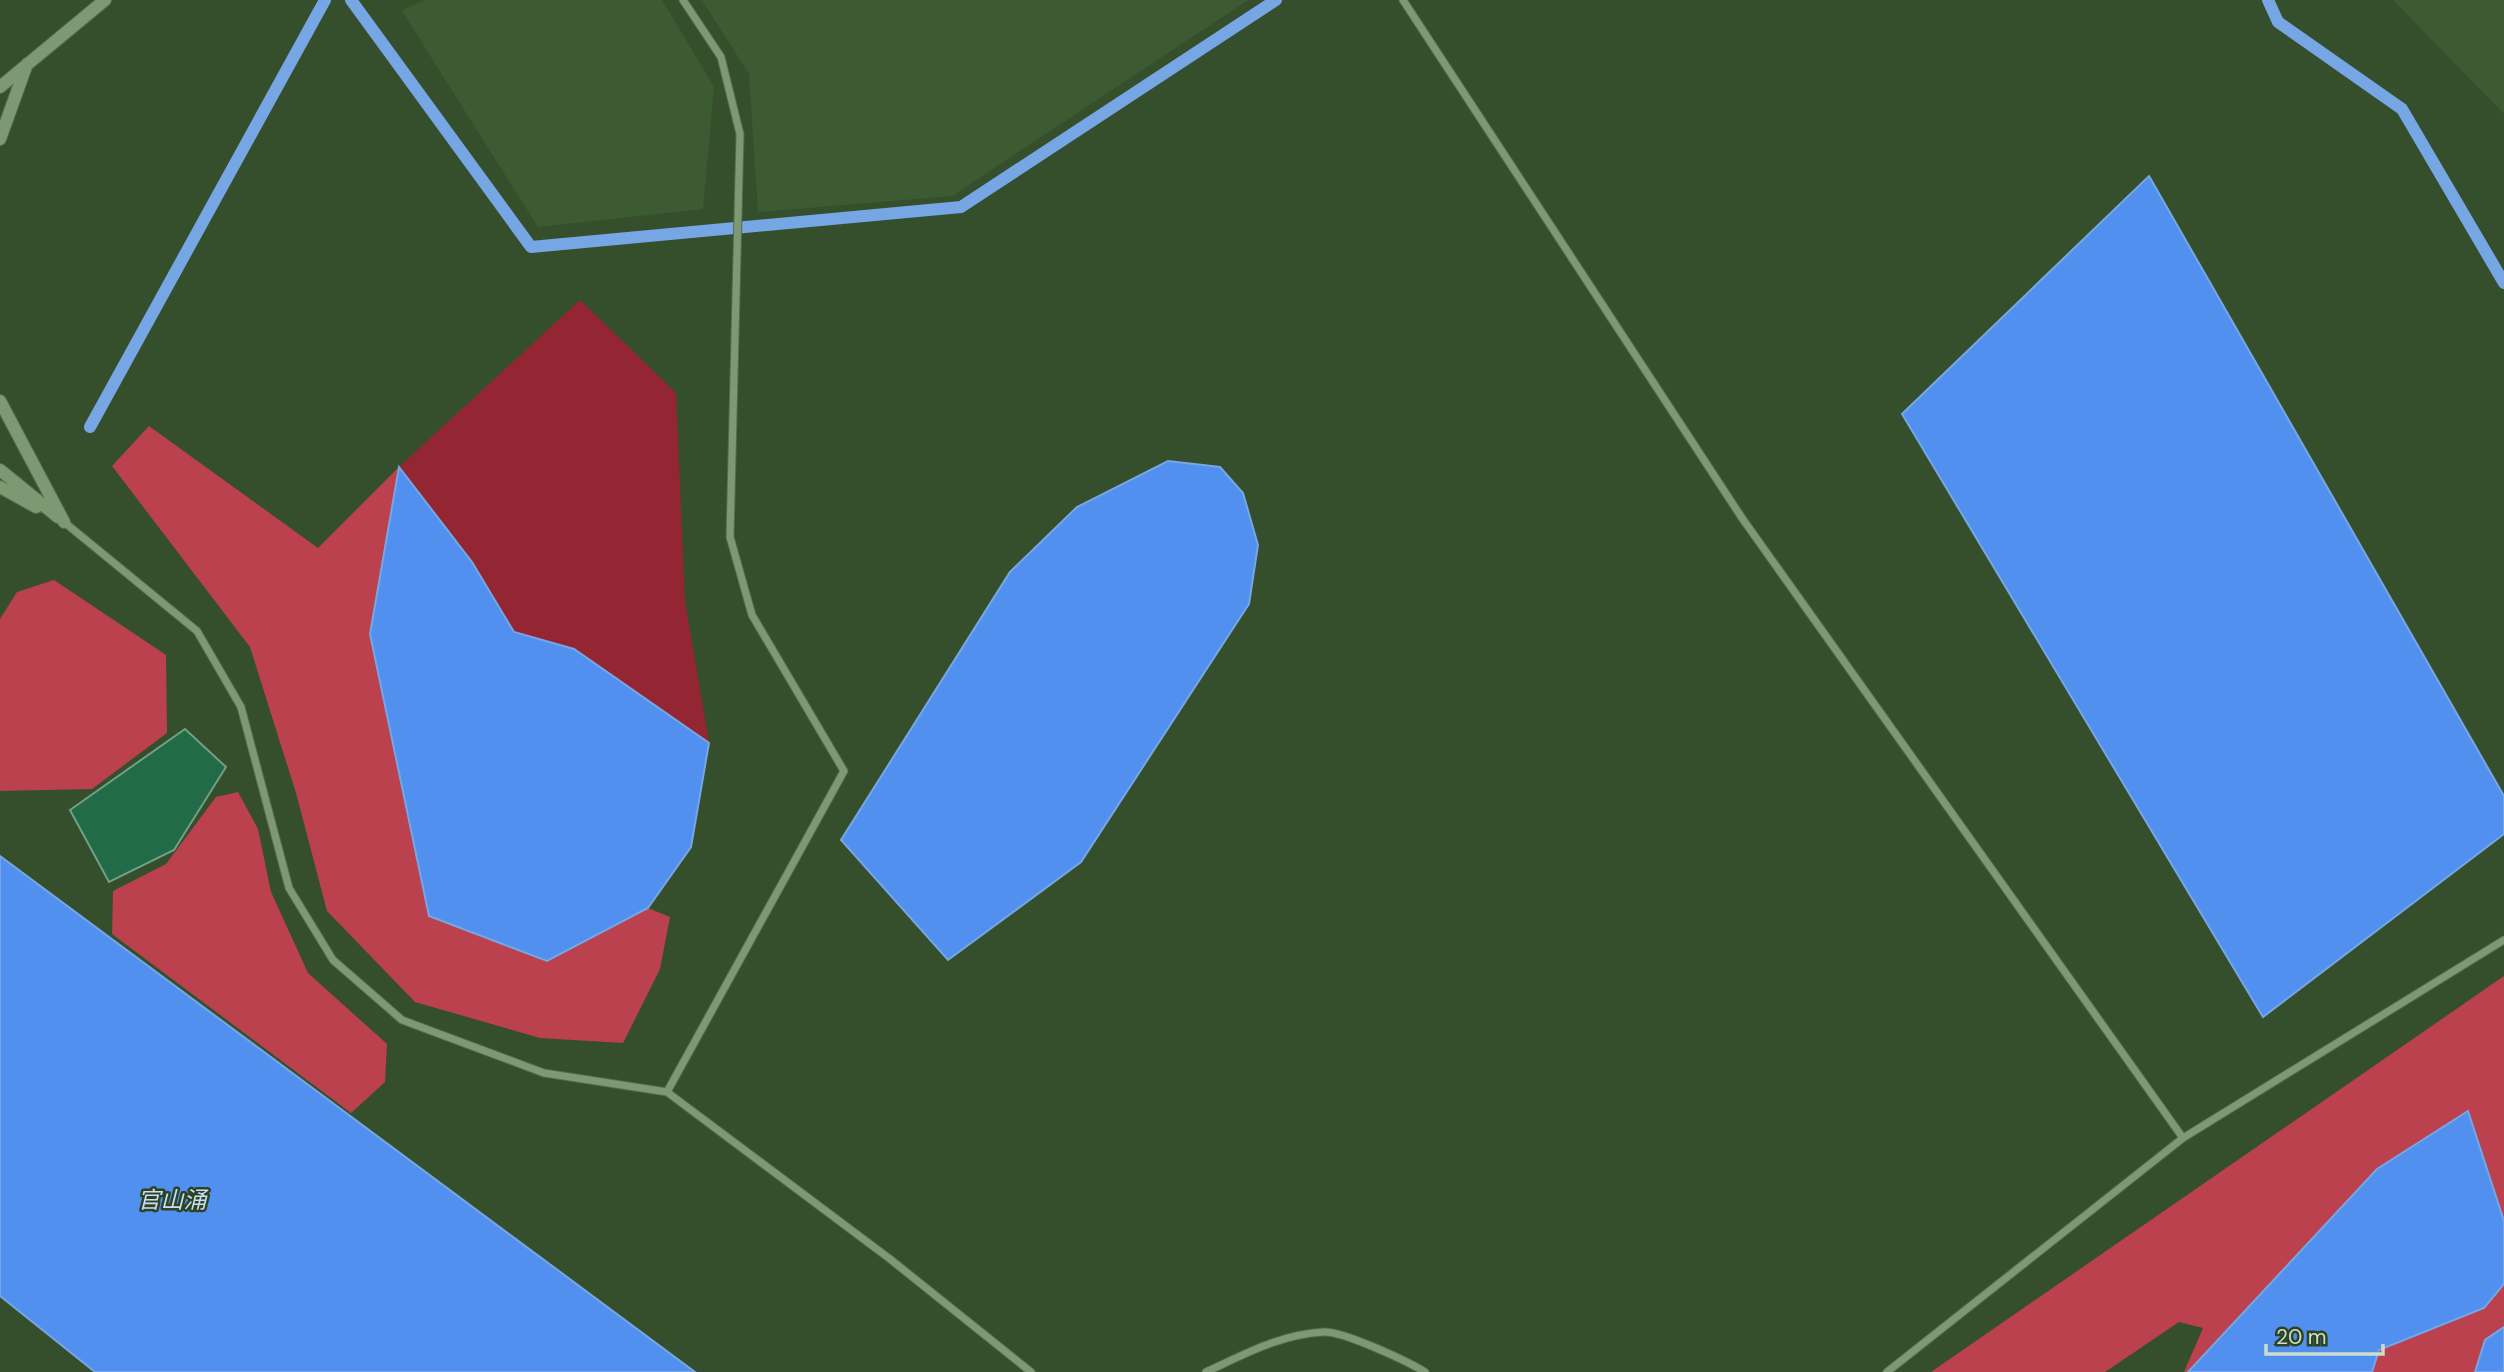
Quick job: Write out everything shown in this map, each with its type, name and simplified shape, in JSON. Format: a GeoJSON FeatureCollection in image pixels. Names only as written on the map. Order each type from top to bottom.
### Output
{"type":"FeatureCollection","features":[{"type":"Feature","properties":{"kind":"street"},"geometry":{"type":"LineString","coordinates":[[0,87],[105,0]]}},
{"type":"Feature","properties":{"kind":"street"},"geometry":{"type":"LineString","coordinates":[[667,1092],[844,771],[752,615],[730,537],[740,134],[721,57],[683,0]]}},
{"type":"Feature","properties":{"kind":"street"},"geometry":{"type":"LineString","coordinates":[[1402,0],[1742,518],[2183,1138]]}},
{"type":"Feature","properties":{"kind":"street"},"geometry":{"type":"LineString","coordinates":[[0,139],[27,64]]}},
{"type":"Feature","properties":{"kind":"street"},"geometry":{"type":"LineString","coordinates":[[0,401],[64,522]]}},
{"type":"Feature","properties":{"kind":"street"},"geometry":{"type":"LineString","coordinates":[[0,470],[197,631],[242,707],[289,888],[333,960],[402,1020],[544,1073],[667,1092],[890,1259],[1031,1372]]}},
{"type":"Feature","properties":{"kind":"street"},"geometry":{"type":"LineString","coordinates":[[0,486],[64,522]]}},
{"type":"Feature","properties":{"kind":"street"},"geometry":{"type":"LineString","coordinates":[[1886,1372],[2183,1138],[2504,940]]}},
{"type":"Feature","properties":{"kind":"street"},"geometry":{"type":"LineString","coordinates":[[1206,1372],[1279,1338],[1327,1331],[1399,1357],[1425,1372]]}},
{"type":"Feature","properties":{"kind":"shaded area"},"geometry":{"type":"Polygon","coordinates":[[[424,0],[662,0],[714,87],[703,209],[538,227],[402,11],[424,0]]]}},
{"type":"Feature","properties":{"kind":"shaded area"},"geometry":{"type":"Polygon","coordinates":[[[702,0],[1248,0],[952,196],[758,212],[749,74],[702,0]]]}},
{"type":"Feature","properties":{"kind":"shaded area"},"geometry":{"type":"Polygon","coordinates":[[[2393,0],[2504,0],[2504,114],[2393,0]]]}},
{"type":"Feature","properties":{"kind":"shaded area"},"geometry":{"type":"Polygon","coordinates":[[[580,300],[676,393],[685,601],[709,743],[574,649],[514,632],[472,562],[399,467],[580,300]]]}},
{"type":"Feature","properties":{"kind":"shaded area"},"geometry":{"type":"Polygon","coordinates":[[[149,426],[318,548],[399,467],[370,634],[547,961],[648,908],[670,917],[660,969],[623,1043],[540,1038],[415,1002],[327,911],[296,793],[250,647],[112,466],[149,426]]]}},
{"type":"Feature","properties":{"kind":"shaded area"},"geometry":{"type":"Polygon","coordinates":[[[54,580],[166,655],[167,733],[92,789],[0,791],[0,619],[17,592],[54,580]]]}},
{"type":"Feature","properties":{"kind":"shaded area"},"geometry":{"type":"Polygon","coordinates":[[[238,792],[258,829],[271,892],[308,973],[387,1044],[385,1082],[351,1113],[112,934],[113,891],[166,864],[216,797],[238,792]]]}},
{"type":"Feature","properties":{"kind":"shaded area"},"geometry":{"type":"Polygon","coordinates":[[[2504,976],[2504,1372],[2184,1372],[2203,1328],[2179,1322],[2105,1372],[1931,1372],[2504,976]]]}},
{"type":"Feature","properties":{"kind":"water"},"geometry":{"type":"Polygon","coordinates":[[[2149,176],[2504,796],[2504,834],[2263,1017],[1902,414],[2149,176]]]}},
{"type":"Feature","properties":{"kind":"water"},"geometry":{"type":"Polygon","coordinates":[[[1168,461],[1220,467],[1243,493],[1258,545],[1249,604],[1081,862],[948,960],[841,840],[1010,572],[1077,507],[1168,461]]]}},
{"type":"Feature","properties":{"kind":"water"},"geometry":{"type":"Polygon","coordinates":[[[399,467],[472,562],[514,632],[574,649],[709,743],[691,847],[648,908],[547,961],[429,916],[370,634],[399,467]]]}},
{"type":"Feature","properties":{"kind":"water","name":"官山涌"},"geometry":{"type":"Polygon","coordinates":[[[0,856],[695,1372],[95,1372],[0,1296],[0,856]]]}},
{"type":"Feature","properties":{"kind":"water"},"geometry":{"type":"Polygon","coordinates":[[[2468,1111],[2504,1221],[2504,1284],[2484,1308],[2379,1350],[2372,1372],[2188,1372],[2377,1169],[2468,1111]]]}},
{"type":"Feature","properties":{"kind":"water"},"geometry":{"type":"Polygon","coordinates":[[[2504,1327],[2504,1372],[2475,1372],[2485,1340],[2504,1327]]]}},
{"type":"Feature","properties":{"kind":"building"},"geometry":{"type":"Polygon","coordinates":[[[185,729],[226,767],[174,850],[109,882],[70,810],[185,729]]]}},
{"type":"Feature","properties":{"kind":"waterway"},"geometry":{"type":"LineString","coordinates":[[90,427],[325,0]]}},
{"type":"Feature","properties":{"kind":"waterway"},"geometry":{"type":"LineString","coordinates":[[351,0],[531,247],[961,207],[1276,0]]}},
{"type":"Feature","properties":{"kind":"waterway"},"geometry":{"type":"LineString","coordinates":[[2268,0],[2278,22],[2402,109],[2504,283]]}}]}
